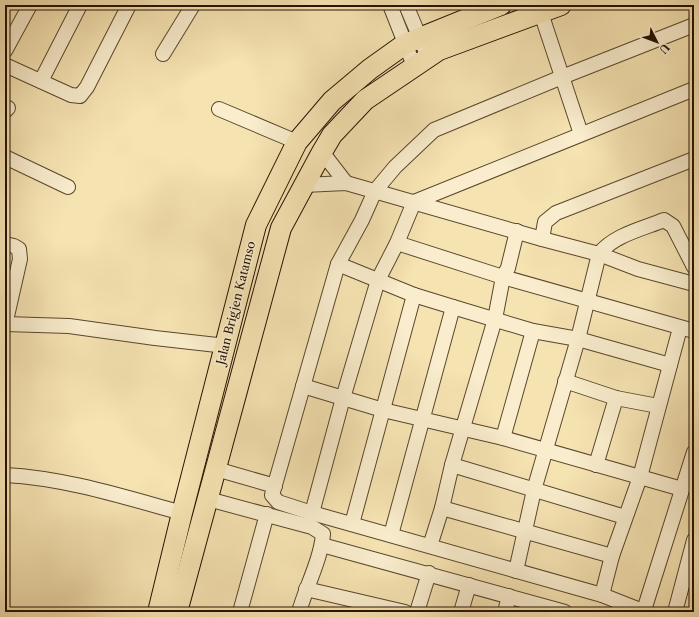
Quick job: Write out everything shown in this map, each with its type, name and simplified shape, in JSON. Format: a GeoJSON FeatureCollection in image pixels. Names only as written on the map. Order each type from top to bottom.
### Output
{"type":"FeatureCollection","features":[{"type":"Feature","properties":{"kind":"highway","name":"Jalan Brigjen Katamso"},"geometry":{"type":"LineString","coordinates":[[158,612],[256,225],[297,142],[332,101],[370,69],[412,41],[501,5]]}},
{"type":"Feature","properties":{"kind":"highway","name":"Jalan Brigjen Katamso"},"geometry":{"type":"LineString","coordinates":[[176,612],[208,499],[242,365],[281,228],[332,135],[365,100],[440,50],[561,5]]}},
{"type":"Feature","properties":{"kind":"street"},"geometry":{"type":"LineString","coordinates":[[5,51],[30,5]]}},
{"type":"Feature","properties":{"kind":"street"},"geometry":{"type":"LineString","coordinates":[[41,81],[80,5]]}},
{"type":"Feature","properties":{"kind":"street"},"geometry":{"type":"LineString","coordinates":[[5,65],[71,95],[80,96],[88,87],[129,5]]}},
{"type":"Feature","properties":{"kind":"street"},"geometry":{"type":"LineString","coordinates":[[163,54],[193,5]]}},
{"type":"Feature","properties":{"kind":"street"},"geometry":{"type":"LineString","coordinates":[[390,5],[412,41],[421,62]]}},
{"type":"Feature","properties":{"kind":"street"},"geometry":{"type":"LineString","coordinates":[[406,5],[412,41]]}},
{"type":"Feature","properties":{"kind":"street"},"geometry":{"type":"LineString","coordinates":[[540,13],[581,134]]}},
{"type":"Feature","properties":{"kind":"street"},"geometry":{"type":"LineString","coordinates":[[694,25],[562,77],[434,130],[395,167],[374,191],[362,220],[338,264],[272,494],[278,502],[312,513],[602,594],[640,610],[645,607],[694,452]]}},
{"type":"Feature","properties":{"kind":"street"},"geometry":{"type":"LineString","coordinates":[[312,513],[343,398],[378,280],[397,243],[414,202],[694,89]]}},
{"type":"Feature","properties":{"kind":"street"},"geometry":{"type":"LineString","coordinates":[[219,109],[297,142]]}},
{"type":"Feature","properties":{"kind":"street"},"geometry":{"type":"LineString","coordinates":[[322,152],[346,183]]}},
{"type":"Feature","properties":{"kind":"street"},"geometry":{"type":"LineString","coordinates":[[5,157],[68,187]]}},
{"type":"Feature","properties":{"kind":"street"},"geometry":{"type":"LineString","coordinates":[[542,239],[545,222],[556,213],[694,159]]}},
{"type":"Feature","properties":{"kind":"street"},"geometry":{"type":"LineString","coordinates":[[304,185],[346,183],[599,254],[638,269],[694,284]]}},
{"type":"Feature","properties":{"kind":"street"},"geometry":{"type":"LineString","coordinates":[[516,571],[534,490],[578,339],[599,254],[605,247],[615,240],[664,220],[673,226],[694,267]]}},
{"type":"Feature","properties":{"kind":"street"},"geometry":{"type":"LineString","coordinates":[[430,546],[442,508],[462,429],[495,319],[503,277],[508,268],[517,231]]}},
{"type":"Feature","properties":{"kind":"street"},"geometry":{"type":"LineString","coordinates":[[397,243],[503,277],[694,331]]}},
{"type":"Feature","properties":{"kind":"street"},"geometry":{"type":"LineString","coordinates":[[5,244],[19,249],[20,259],[9,293],[5,325],[69,326],[226,346]]}},
{"type":"Feature","properties":{"kind":"street"},"geometry":{"type":"LineString","coordinates":[[338,264],[414,295],[453,307],[533,331],[578,339],[670,365]]}},
{"type":"Feature","properties":{"kind":"street"},"geometry":{"type":"LineString","coordinates":[[352,524],[414,295]]}},
{"type":"Feature","properties":{"kind":"street"},"geometry":{"type":"LineString","coordinates":[[391,535],[453,307]]}},
{"type":"Feature","properties":{"kind":"street"},"geometry":{"type":"LineString","coordinates":[[602,594],[612,556],[640,477],[680,328]]}},
{"type":"Feature","properties":{"kind":"street"},"geometry":{"type":"LineString","coordinates":[[503,438],[533,331]]}},
{"type":"Feature","properties":{"kind":"street"},"geometry":{"type":"LineString","coordinates":[[565,381],[616,398],[658,406]]}},
{"type":"Feature","properties":{"kind":"street"},"geometry":{"type":"LineString","coordinates":[[303,386],[383,410],[423,418],[462,429],[503,438],[682,489]]}},
{"type":"Feature","properties":{"kind":"street"},"geometry":{"type":"LineString","coordinates":[[596,464],[616,398]]}},
{"type":"Feature","properties":{"kind":"street"},"geometry":{"type":"LineString","coordinates":[[452,465],[625,517]]}},
{"type":"Feature","properties":{"kind":"street"},"geometry":{"type":"LineString","coordinates":[[216,469],[275,486]]}},
{"type":"Feature","properties":{"kind":"street"},"geometry":{"type":"LineString","coordinates":[[5,475],[35,477],[133,499],[182,513]]}},
{"type":"Feature","properties":{"kind":"street"},"geometry":{"type":"LineString","coordinates":[[208,499],[267,514],[319,530],[323,534],[322,545],[306,589],[300,612]]}},
{"type":"Feature","properties":{"kind":"street"},"geometry":{"type":"LineString","coordinates":[[442,508],[612,556]]}},
{"type":"Feature","properties":{"kind":"street"},"geometry":{"type":"LineString","coordinates":[[242,612],[267,514]]}},
{"type":"Feature","properties":{"kind":"street"},"geometry":{"type":"LineString","coordinates":[[675,612],[688,583],[694,540]]}},
{"type":"Feature","properties":{"kind":"street"},"geometry":{"type":"LineString","coordinates":[[322,545],[509,596],[543,609],[565,612]]}},
{"type":"Feature","properties":{"kind":"street"},"geometry":{"type":"LineString","coordinates":[[417,612],[429,574]]}},
{"type":"Feature","properties":{"kind":"street"},"geometry":{"type":"LineString","coordinates":[[461,612],[469,585]]}},
{"type":"Feature","properties":{"kind":"street"},"geometry":{"type":"LineString","coordinates":[[306,589],[405,612]]}},
{"type":"Feature","properties":{"kind":"street"},"geometry":{"type":"LineString","coordinates":[[505,612],[509,596]]}}]}
